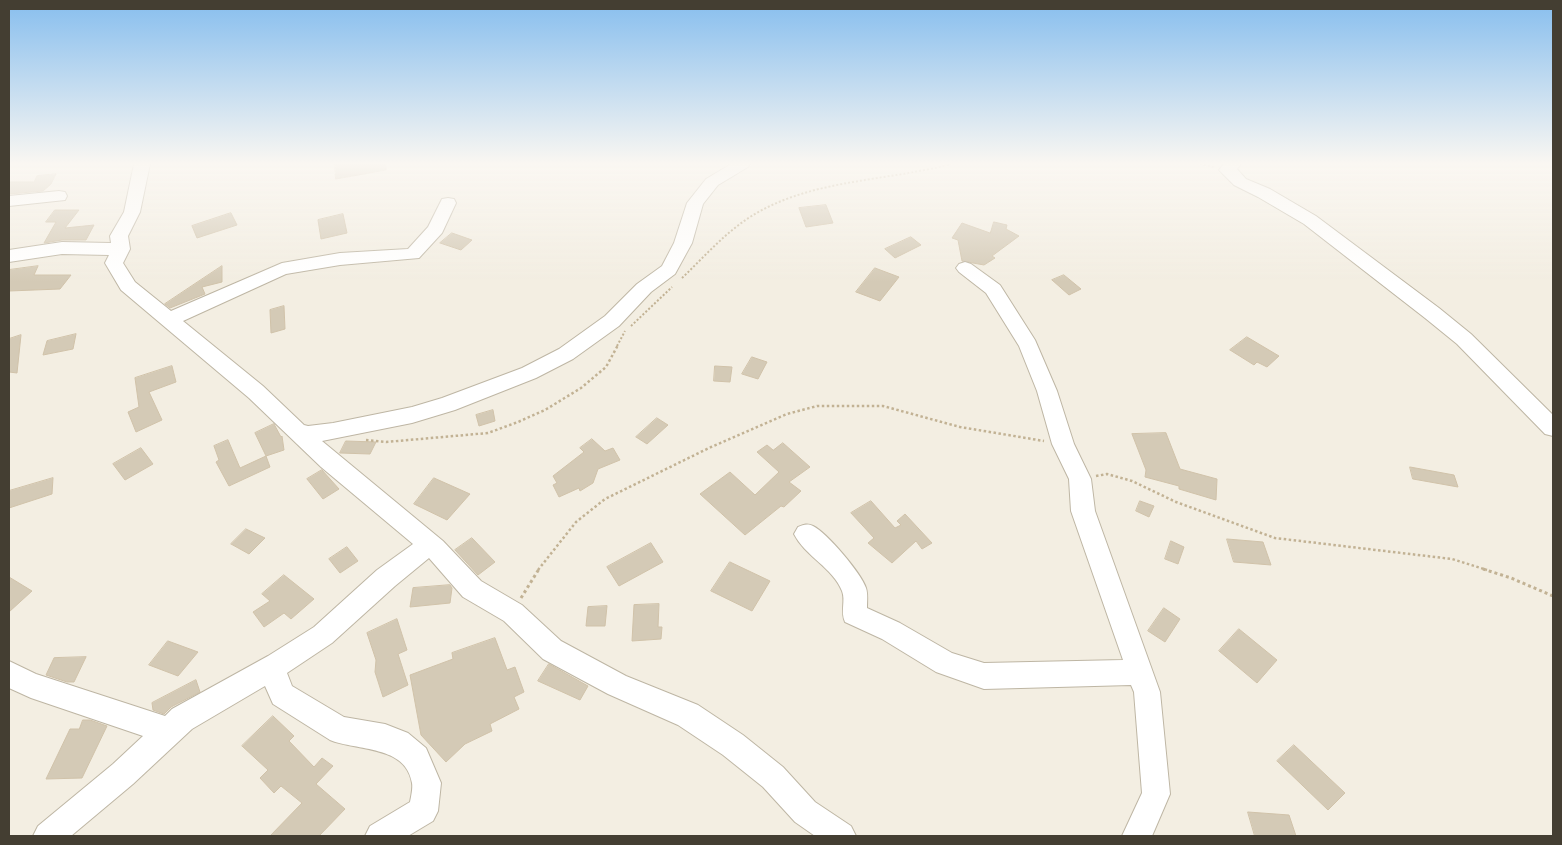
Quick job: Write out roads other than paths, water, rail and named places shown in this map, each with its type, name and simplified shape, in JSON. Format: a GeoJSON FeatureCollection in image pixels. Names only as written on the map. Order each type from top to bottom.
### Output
{"type":"FeatureCollection","features":[{"type":"Feature","properties":{"kind":"street"},"geometry":{"type":"LineString","coordinates":[[134,203],[132,212],[119,236],[120,248],[114,263],[128,286],[256,392],[329,461],[430,544],[472,589],[513,613],[552,650],[617,685],[688,715],[733,745],[772,777],[806,812],[841,836]]}},
{"type":"Feature","properties":{"kind":"street"},"geometry":{"type":"LineString","coordinates":[[169,320],[282,269],[340,259],[413,254],[436,229],[448,203]]}},
{"type":"Feature","properties":{"kind":"street"},"geometry":{"type":"LineString","coordinates":[[297,431],[308,434],[333,430],[403,416],[448,404],[529,373],[566,354],[612,321],[644,288],[669,270],[683,243],[695,203]]}},
{"type":"Feature","properties":{"kind":"street"},"geometry":{"type":"LineString","coordinates":[[1283,203],[1310,220],[1464,339],[1553,428]]}},
{"type":"Feature","properties":{"kind":"street"},"geometry":{"type":"LineString","coordinates":[[9,256],[62,248],[120,248]]}},
{"type":"Feature","properties":{"kind":"street"},"geometry":{"type":"LineString","coordinates":[[965,268],[993,289],[1028,345],[1047,391],[1063,444],[1080,479],[1084,511],[1147,692],[1156,794],[1137,836]]}},
{"type":"Feature","properties":{"kind":"street"},"geometry":{"type":"LineString","coordinates":[[806,534],[837,564],[855,590],[854,614],[891,631],[944,663],[984,676],[1140,672]]}},
{"type":"Feature","properties":{"kind":"street"},"geometry":{"type":"LineString","coordinates":[[48,836],[123,774],[182,719],[272,668],[322,635],[386,578],[430,544]]}},
{"type":"Feature","properties":{"kind":"street"},"geometry":{"type":"LineString","coordinates":[[272,668],[282,695],[340,730],[385,738],[398,743],[416,758],[427,783],[423,811],[380,836]]}},
{"type":"Feature","properties":{"kind":"street"},"geometry":{"type":"LineString","coordinates":[[9,674],[31,685],[169,731]]}}]}
